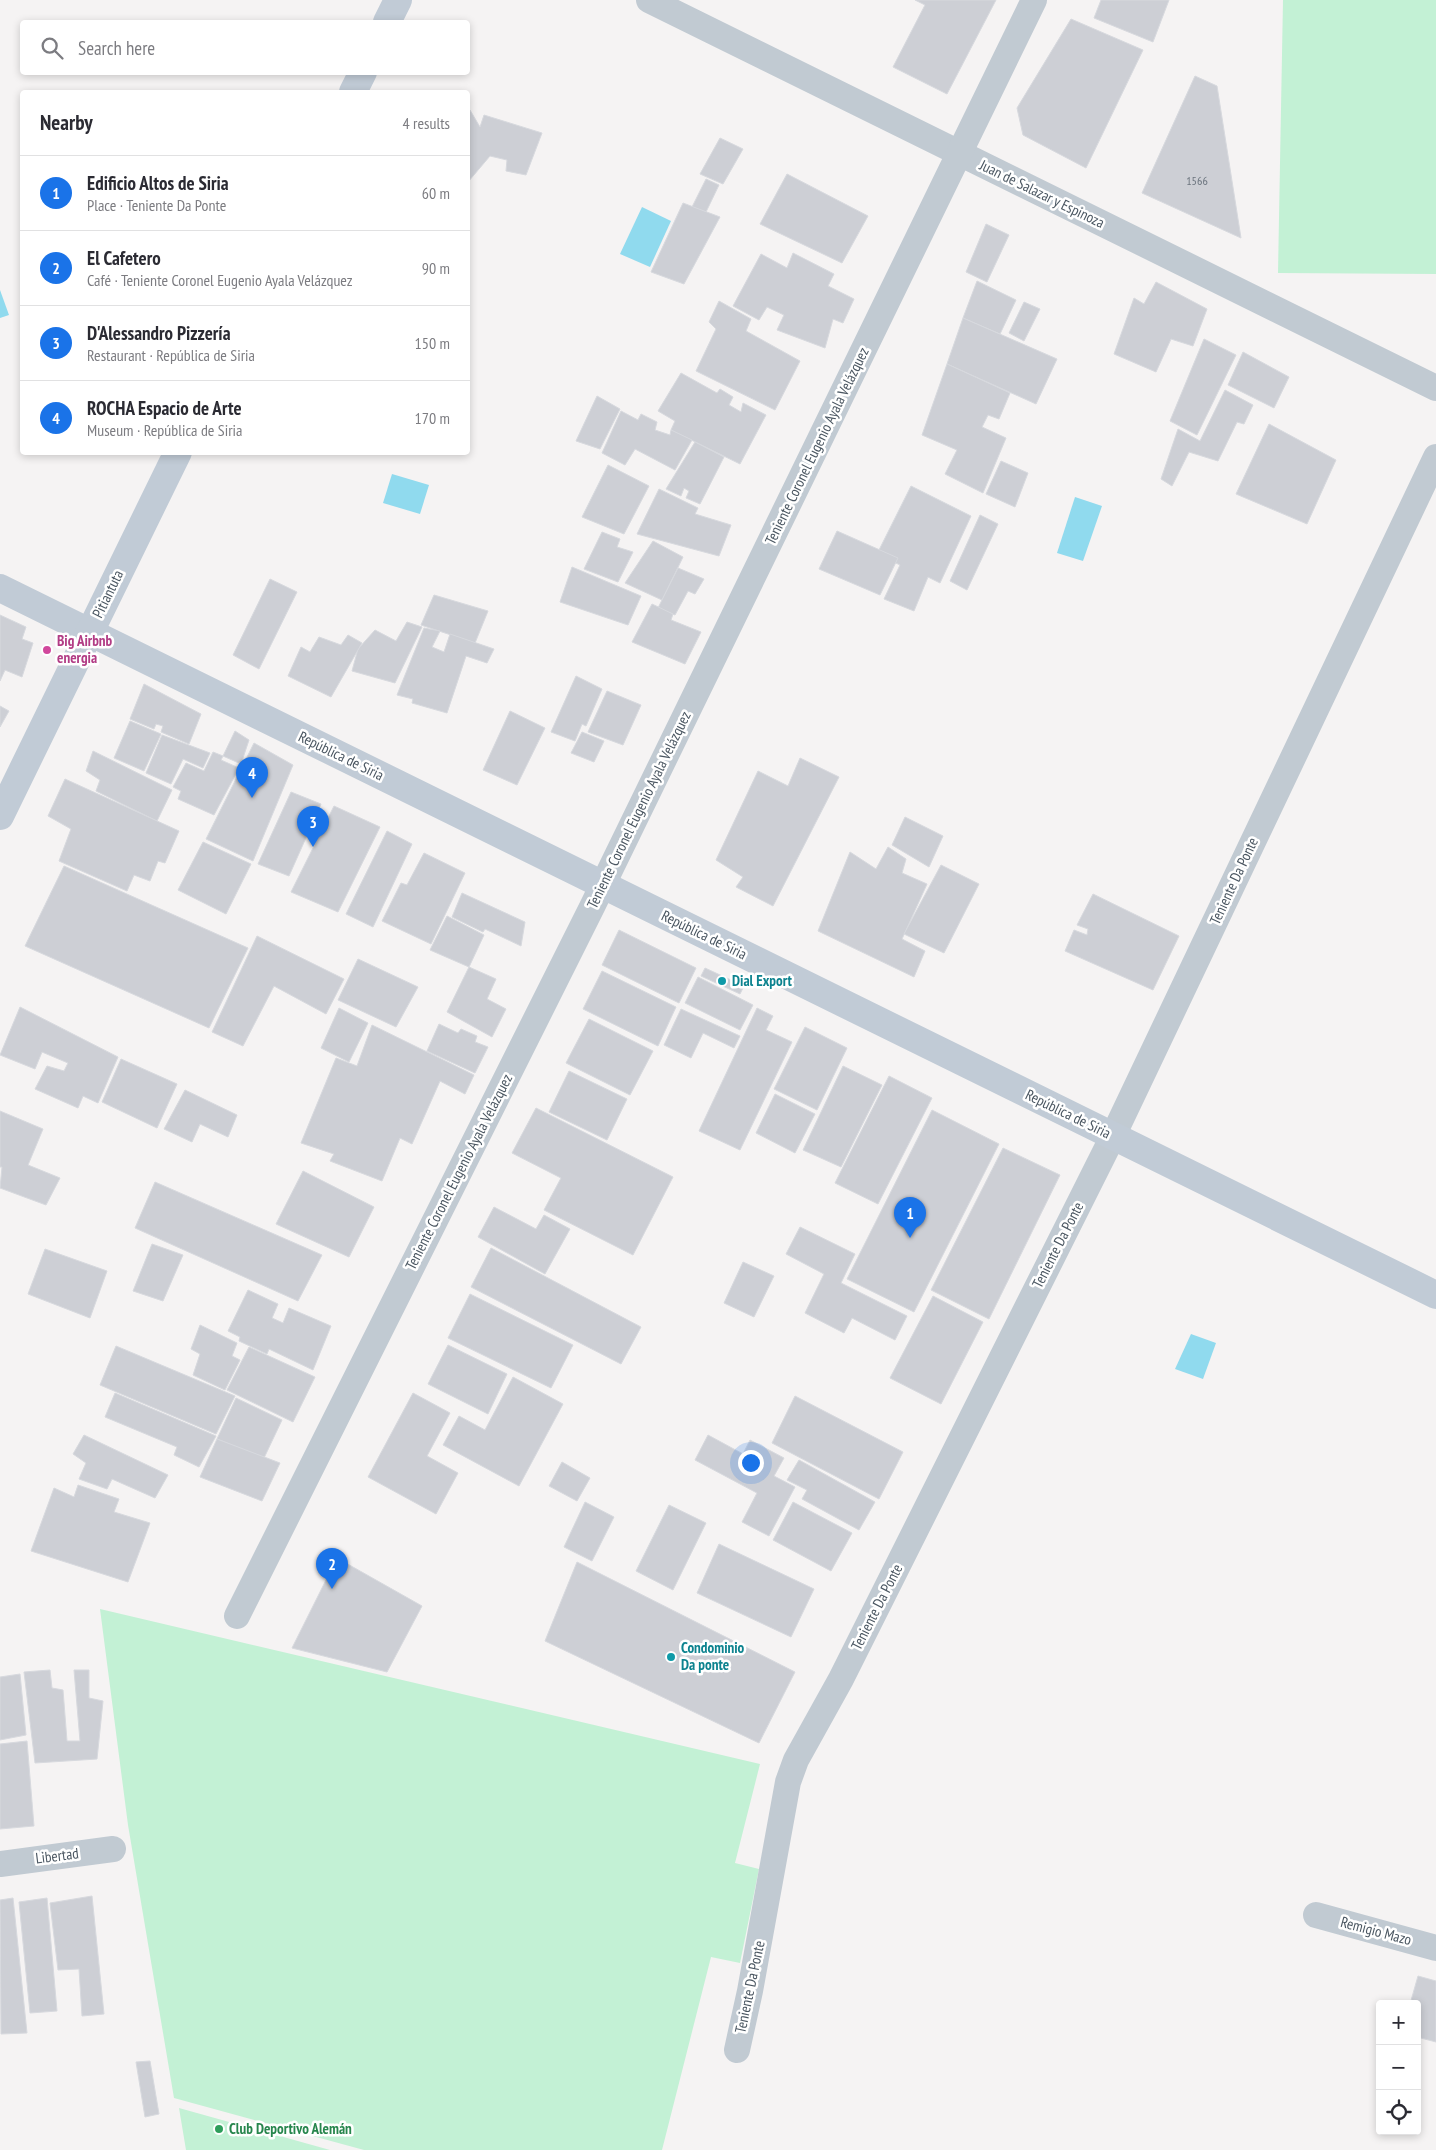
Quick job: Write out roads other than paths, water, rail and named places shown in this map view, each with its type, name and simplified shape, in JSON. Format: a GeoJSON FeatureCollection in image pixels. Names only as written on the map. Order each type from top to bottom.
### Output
{"type":"FeatureCollection","features":[{"type":"Feature","properties":{"kind":"street"},"geometry":{"type":"LineString","coordinates":[[389,20],[398,0]]}},
{"type":"Feature","properties":{"kind":"street","name":"Juan de Salazar y Espinoza"},"geometry":{"type":"LineString","coordinates":[[649,0],[1436,388]]}},
{"type":"Feature","properties":{"kind":"street","name":"Teniente Coronel Eugenio Ayala Velázquez"},"geometry":{"type":"LineString","coordinates":[[236,1616],[602,885],[1034,0]]}},
{"type":"Feature","properties":{"kind":"street"},"geometry":{"type":"LineString","coordinates":[[354,90],[362,75]]}},
{"type":"Feature","properties":{"kind":"street","name":"Pitiantuta"},"geometry":{"type":"LineString","coordinates":[[0,816],[177,455]]}},
{"type":"Feature","properties":{"kind":"street","name":"Teniente Da Ponte"},"geometry":{"type":"LineString","coordinates":[[737,2050],[750,1991],[788,1782],[796,1760],[840,1679],[1113,1136],[1436,457]]}},
{"type":"Feature","properties":{"kind":"street","name":"República de Siria"},"geometry":{"type":"LineString","coordinates":[[0,588],[1436,1294]]}},
{"type":"Feature","properties":{"kind":"street","name":"Libertad"},"geometry":{"type":"LineString","coordinates":[[0,1864],[113,1849]]}},
{"type":"Feature","properties":{"kind":"street","name":"Remigio Mazo"},"geometry":{"type":"LineString","coordinates":[[1316,1915],[1436,1948]]}},
{"type":"Feature","properties":{"kind":"water"},"geometry":{"type":"Polygon","coordinates":[[[642,207],[671,221],[650,267],[620,254],[642,207]]]}},
{"type":"Feature","properties":{"kind":"water"},"geometry":{"type":"Polygon","coordinates":[[[0,290],[9,315],[0,318],[0,290]]]}},
{"type":"Feature","properties":{"kind":"water"},"geometry":{"type":"Polygon","coordinates":[[[392,474],[429,485],[420,514],[383,503],[392,474]]]}},
{"type":"Feature","properties":{"kind":"water"},"geometry":{"type":"Polygon","coordinates":[[[1075,497],[1102,506],[1083,561],[1057,553],[1075,497]]]}},
{"type":"Feature","properties":{"kind":"water"},"geometry":{"type":"Polygon","coordinates":[[[1191,1334],[1216,1343],[1203,1379],[1175,1369],[1191,1334]]]}},
{"type":"Feature","properties":{"kind":"place","name":"Big Airbnb energia"},"geometry":{"type":"Point","coordinates":[47,650]}},
{"type":"Feature","properties":{"kind":"place","name":"ROCHA Espacio de Arte"},"geometry":{"type":"Point","coordinates":[252,798]}},
{"type":"Feature","properties":{"kind":"place","name":"D'Alessandro Pizzería"},"geometry":{"type":"Point","coordinates":[313,847]}},
{"type":"Feature","properties":{"kind":"place","name":"Dial Export"},"geometry":{"type":"Point","coordinates":[722,981]}},
{"type":"Feature","properties":{"kind":"place","name":"Edificio Altos de Siria"},"geometry":{"type":"Point","coordinates":[910,1238]}},
{"type":"Feature","properties":{"kind":"place","name":"El Cafetero"},"geometry":{"type":"Point","coordinates":[332,1589]}},
{"type":"Feature","properties":{"kind":"place","name":"Condominio Da ponte"},"geometry":{"type":"Point","coordinates":[671,1657]}},
{"type":"Feature","properties":{"kind":"place","name":"Club Deportivo Alemán"},"geometry":{"type":"Point","coordinates":[219,2129]}}]}
